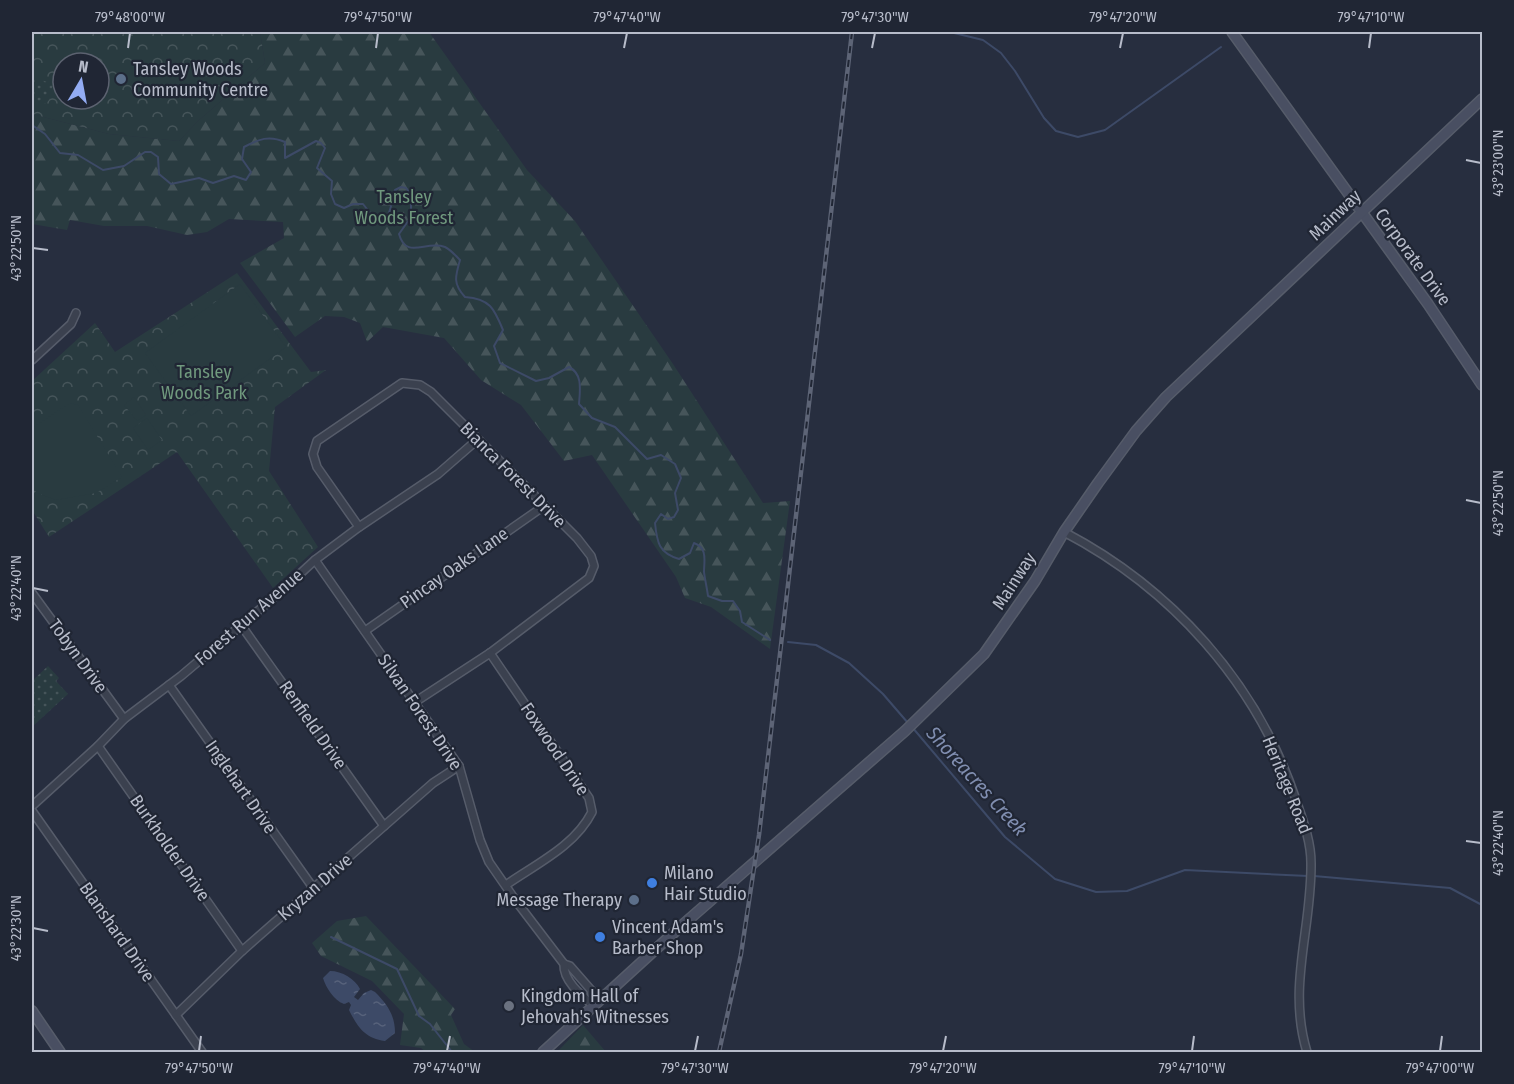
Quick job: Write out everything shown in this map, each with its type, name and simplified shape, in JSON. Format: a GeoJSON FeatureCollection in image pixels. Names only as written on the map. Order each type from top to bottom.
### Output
{"type":"FeatureCollection","features":[{"type":"Feature","properties":{"kind":"street","name":"Corporate Drive"},"geometry":{"type":"LineString","coordinates":[[1232,32],[1428,304],[1482,385]]}},
{"type":"Feature","properties":{"kind":"street","name":"Mainway"},"geometry":{"type":"LineString","coordinates":[[543,1053],[679,928],[906,731],[984,654],[1035,581],[1064,532],[1136,431],[1167,397],[1482,99]]}},
{"type":"Feature","properties":{"kind":"street"},"geometry":{"type":"LineString","coordinates":[[32,360],[72,324],[76,313]]}},
{"type":"Feature","properties":{"kind":"street","name":"Bianca Forest Drive"},"geometry":{"type":"LineString","coordinates":[[359,527],[317,467],[313,454],[317,441],[402,383],[420,385],[577,538],[591,556],[594,566],[589,579],[490,653],[416,702]]}},
{"type":"Feature","properties":{"kind":"street","name":"Forest Run Avenue"},"geometry":{"type":"LineString","coordinates":[[32,806],[124,719],[169,684],[315,560],[359,527],[438,474],[477,440]]}},
{"type":"Feature","properties":{"kind":"street","name":"Pincay Oaks Lane"},"geometry":{"type":"LineString","coordinates":[[365,631],[544,506]]}},
{"type":"Feature","properties":{"kind":"street","name":"Heritage Road"},"geometry":{"type":"LineString","coordinates":[[1064,532],[1106,556],[1149,588],[1192,627],[1219,658],[1256,712],[1284,769],[1310,844],[1309,902],[1299,982],[1301,1032],[1308,1053]]}},
{"type":"Feature","properties":{"kind":"street","name":"Silvan Forest Drive"},"geometry":{"type":"LineString","coordinates":[[315,560],[459,766],[489,862],[564,964],[570,966],[591,990],[594,1006]]}},
{"type":"Feature","properties":{"kind":"street","name":"Tobyn Drive"},"geometry":{"type":"LineString","coordinates":[[32,593],[124,719]]}},
{"type":"Feature","properties":{"kind":"street","name":"Renfield Drive"},"geometry":{"type":"LineString","coordinates":[[241,624],[384,826]]}},
{"type":"Feature","properties":{"kind":"street","name":"Foxwood Drive"},"geometry":{"type":"LineString","coordinates":[[490,653],[589,798],[592,812],[586,824],[568,843],[506,885]]}},
{"type":"Feature","properties":{"kind":"street","name":"Inglehart Drive"},"geometry":{"type":"LineString","coordinates":[[169,684],[314,889]]}},
{"type":"Feature","properties":{"kind":"street","name":"Burkholder Drive"},"geometry":{"type":"LineString","coordinates":[[98,746],[242,951]]}},
{"type":"Feature","properties":{"kind":"street","name":"Kryzan Drive"},"geometry":{"type":"LineString","coordinates":[[176,1015],[242,951],[384,826],[433,783],[459,766]]}},
{"type":"Feature","properties":{"kind":"street","name":"Blanshard Drive"},"geometry":{"type":"LineString","coordinates":[[32,811],[202,1053]]}},
{"type":"Feature","properties":{"kind":"street"},"geometry":{"type":"LineString","coordinates":[[32,1011],[60,1053]]}},
{"type":"Feature","properties":{"kind":"green space"},"geometry":{"type":"Polygon","coordinates":[[[32,32],[260,32],[265,63],[198,121],[179,141],[109,134],[32,114],[32,32]]]}},
{"type":"Feature","properties":{"kind":"green space","name":"Tansley Woods Forest"},"geometry":{"type":"Polygon","coordinates":[[[260,32],[429,32],[527,170],[575,221],[673,364],[763,503],[790,501],[770,649],[711,607],[685,598],[676,577],[592,455],[564,461],[521,405],[481,380],[444,338],[383,327],[367,342],[360,323],[344,317],[325,316],[295,337],[240,263],[284,238],[283,222],[229,219],[207,232],[187,235],[147,226],[104,226],[70,220],[67,230],[32,224],[32,114],[109,134],[179,141],[198,121],[265,63],[260,32]]]}},
{"type":"Feature","properties":{"kind":"green space"},"geometry":{"type":"Polygon","coordinates":[[[32,71],[41,80],[51,83],[51,92],[45,104],[32,99],[32,71]]]}},
{"type":"Feature","properties":{"kind":"green space","name":"Tansley Woods Park"},"geometry":{"type":"Polygon","coordinates":[[[237,273],[311,372],[326,370],[275,407],[269,471],[318,547],[273,588],[177,452],[49,537],[32,510],[32,381],[95,323],[115,352],[237,273]]]}},
{"type":"Feature","properties":{"kind":"green space"},"geometry":{"type":"Polygon","coordinates":[[[240,284],[286,347],[191,416],[145,353],[240,284]]]}},
{"type":"Feature","properties":{"kind":"green space"},"geometry":{"type":"Polygon","coordinates":[[[134,397],[146,415],[137,421],[124,405],[134,397]]]}},
{"type":"Feature","properties":{"kind":"green space"},"geometry":{"type":"Polygon","coordinates":[[[70,403],[78,405],[122,477],[96,493],[56,500],[37,493],[32,487],[32,428],[70,403]]]}},
{"type":"Feature","properties":{"kind":"green space"},"geometry":{"type":"Polygon","coordinates":[[[147,418],[162,440],[148,450],[133,428],[147,418]]]}},
{"type":"Feature","properties":{"kind":"green space"},"geometry":{"type":"Polygon","coordinates":[[[48,666],[59,678],[56,681],[68,694],[32,727],[32,681],[48,666]]]}},
{"type":"Feature","properties":{"kind":"green space"},"geometry":{"type":"Polygon","coordinates":[[[366,916],[455,1009],[451,1015],[464,1044],[475,1052],[426,1052],[421,1048],[400,1045],[404,1014],[372,981],[321,956],[312,943],[337,921],[366,916]]]}},
{"type":"Feature","properties":{"kind":"green space"},"geometry":{"type":"Polygon","coordinates":[[[583,1025],[606,1052],[557,1052],[583,1025]]]}},
{"type":"Feature","properties":{"kind":"water"},"geometry":{"type":"Polygon","coordinates":[[[330,971],[343,974],[355,982],[360,989],[354,997],[358,1000],[364,993],[371,990],[375,992],[390,1010],[395,1033],[385,1041],[367,1035],[349,1010],[351,1005],[349,1002],[344,1004],[340,1002],[326,986],[323,978],[330,971]]]}},
{"type":"Feature","properties":{"kind":"waterway"},"geometry":{"type":"LineString","coordinates":[[950,32],[983,40],[1001,53],[1044,118],[1056,131],[1078,137],[1105,130],[1221,47]]}},
{"type":"Feature","properties":{"kind":"waterway","name":"Shoreacres Creek"},"geometry":{"type":"LineString","coordinates":[[32,125],[45,134],[60,153],[78,155],[103,170],[124,166],[145,152],[151,152],[158,157],[159,174],[171,184],[199,178],[213,183],[234,176],[246,180],[251,172],[242,159],[244,147],[264,139],[279,140],[285,142],[285,158],[316,141],[325,148],[317,168],[332,181],[331,194],[335,204],[344,208],[353,204],[363,204],[378,223],[389,213],[395,190],[401,187],[406,188],[411,195],[411,217],[399,234],[402,242],[412,248],[438,245],[445,247],[460,260],[456,276],[458,288],[465,297],[480,300],[490,306],[503,330],[494,346],[500,363],[536,381],[549,378],[569,367],[579,378],[579,404],[592,418],[615,427],[647,459],[661,455],[675,464],[681,478],[675,493],[678,510],[674,517],[668,519],[661,514],[655,523],[660,546],[667,554],[679,559],[690,553],[694,543],[698,545],[704,555],[708,596],[722,601],[733,601],[740,611],[742,622],[770,640]]}},
{"type":"Feature","properties":{"kind":"waterway","name":"Shoreacres Creek"},"geometry":{"type":"LineString","coordinates":[[788,642],[816,645],[849,663],[883,694],[908,723]]}},
{"type":"Feature","properties":{"kind":"waterway","name":"Shoreacres Creek"},"geometry":{"type":"LineString","coordinates":[[912,727],[1005,837],[1055,879],[1096,892],[1127,891],[1185,870],[1308,876]]}},
{"type":"Feature","properties":{"kind":"waterway","name":"Shoreacres Creek"},"geometry":{"type":"LineString","coordinates":[[1314,876],[1450,888],[1482,905]]}},
{"type":"Feature","properties":{"kind":"waterway"},"geometry":{"type":"LineString","coordinates":[[331,937],[397,969],[419,1016],[430,1024],[452,1052]]}},
{"type":"Feature","properties":{"kind":"railway"},"geometry":{"type":"LineString","coordinates":[[719,1052],[741,954],[759,835],[852,32]]}},
{"type":"Feature","properties":{"kind":"place","name":"Tansley Woods Community Centre"},"geometry":{"type":"Point","coordinates":[121,79]}},
{"type":"Feature","properties":{"kind":"place","name":"Milano Hair Studio"},"geometry":{"type":"Point","coordinates":[652,883]}},
{"type":"Feature","properties":{"kind":"place","name":"Message Therapy"},"geometry":{"type":"Point","coordinates":[634,900]}},
{"type":"Feature","properties":{"kind":"place","name":"Vincent Adam's Barber Shop"},"geometry":{"type":"Point","coordinates":[600,937]}},
{"type":"Feature","properties":{"kind":"place","name":"Kingdom Hall of Jehovah's Witnesses"},"geometry":{"type":"Point","coordinates":[509,1006]}}]}
